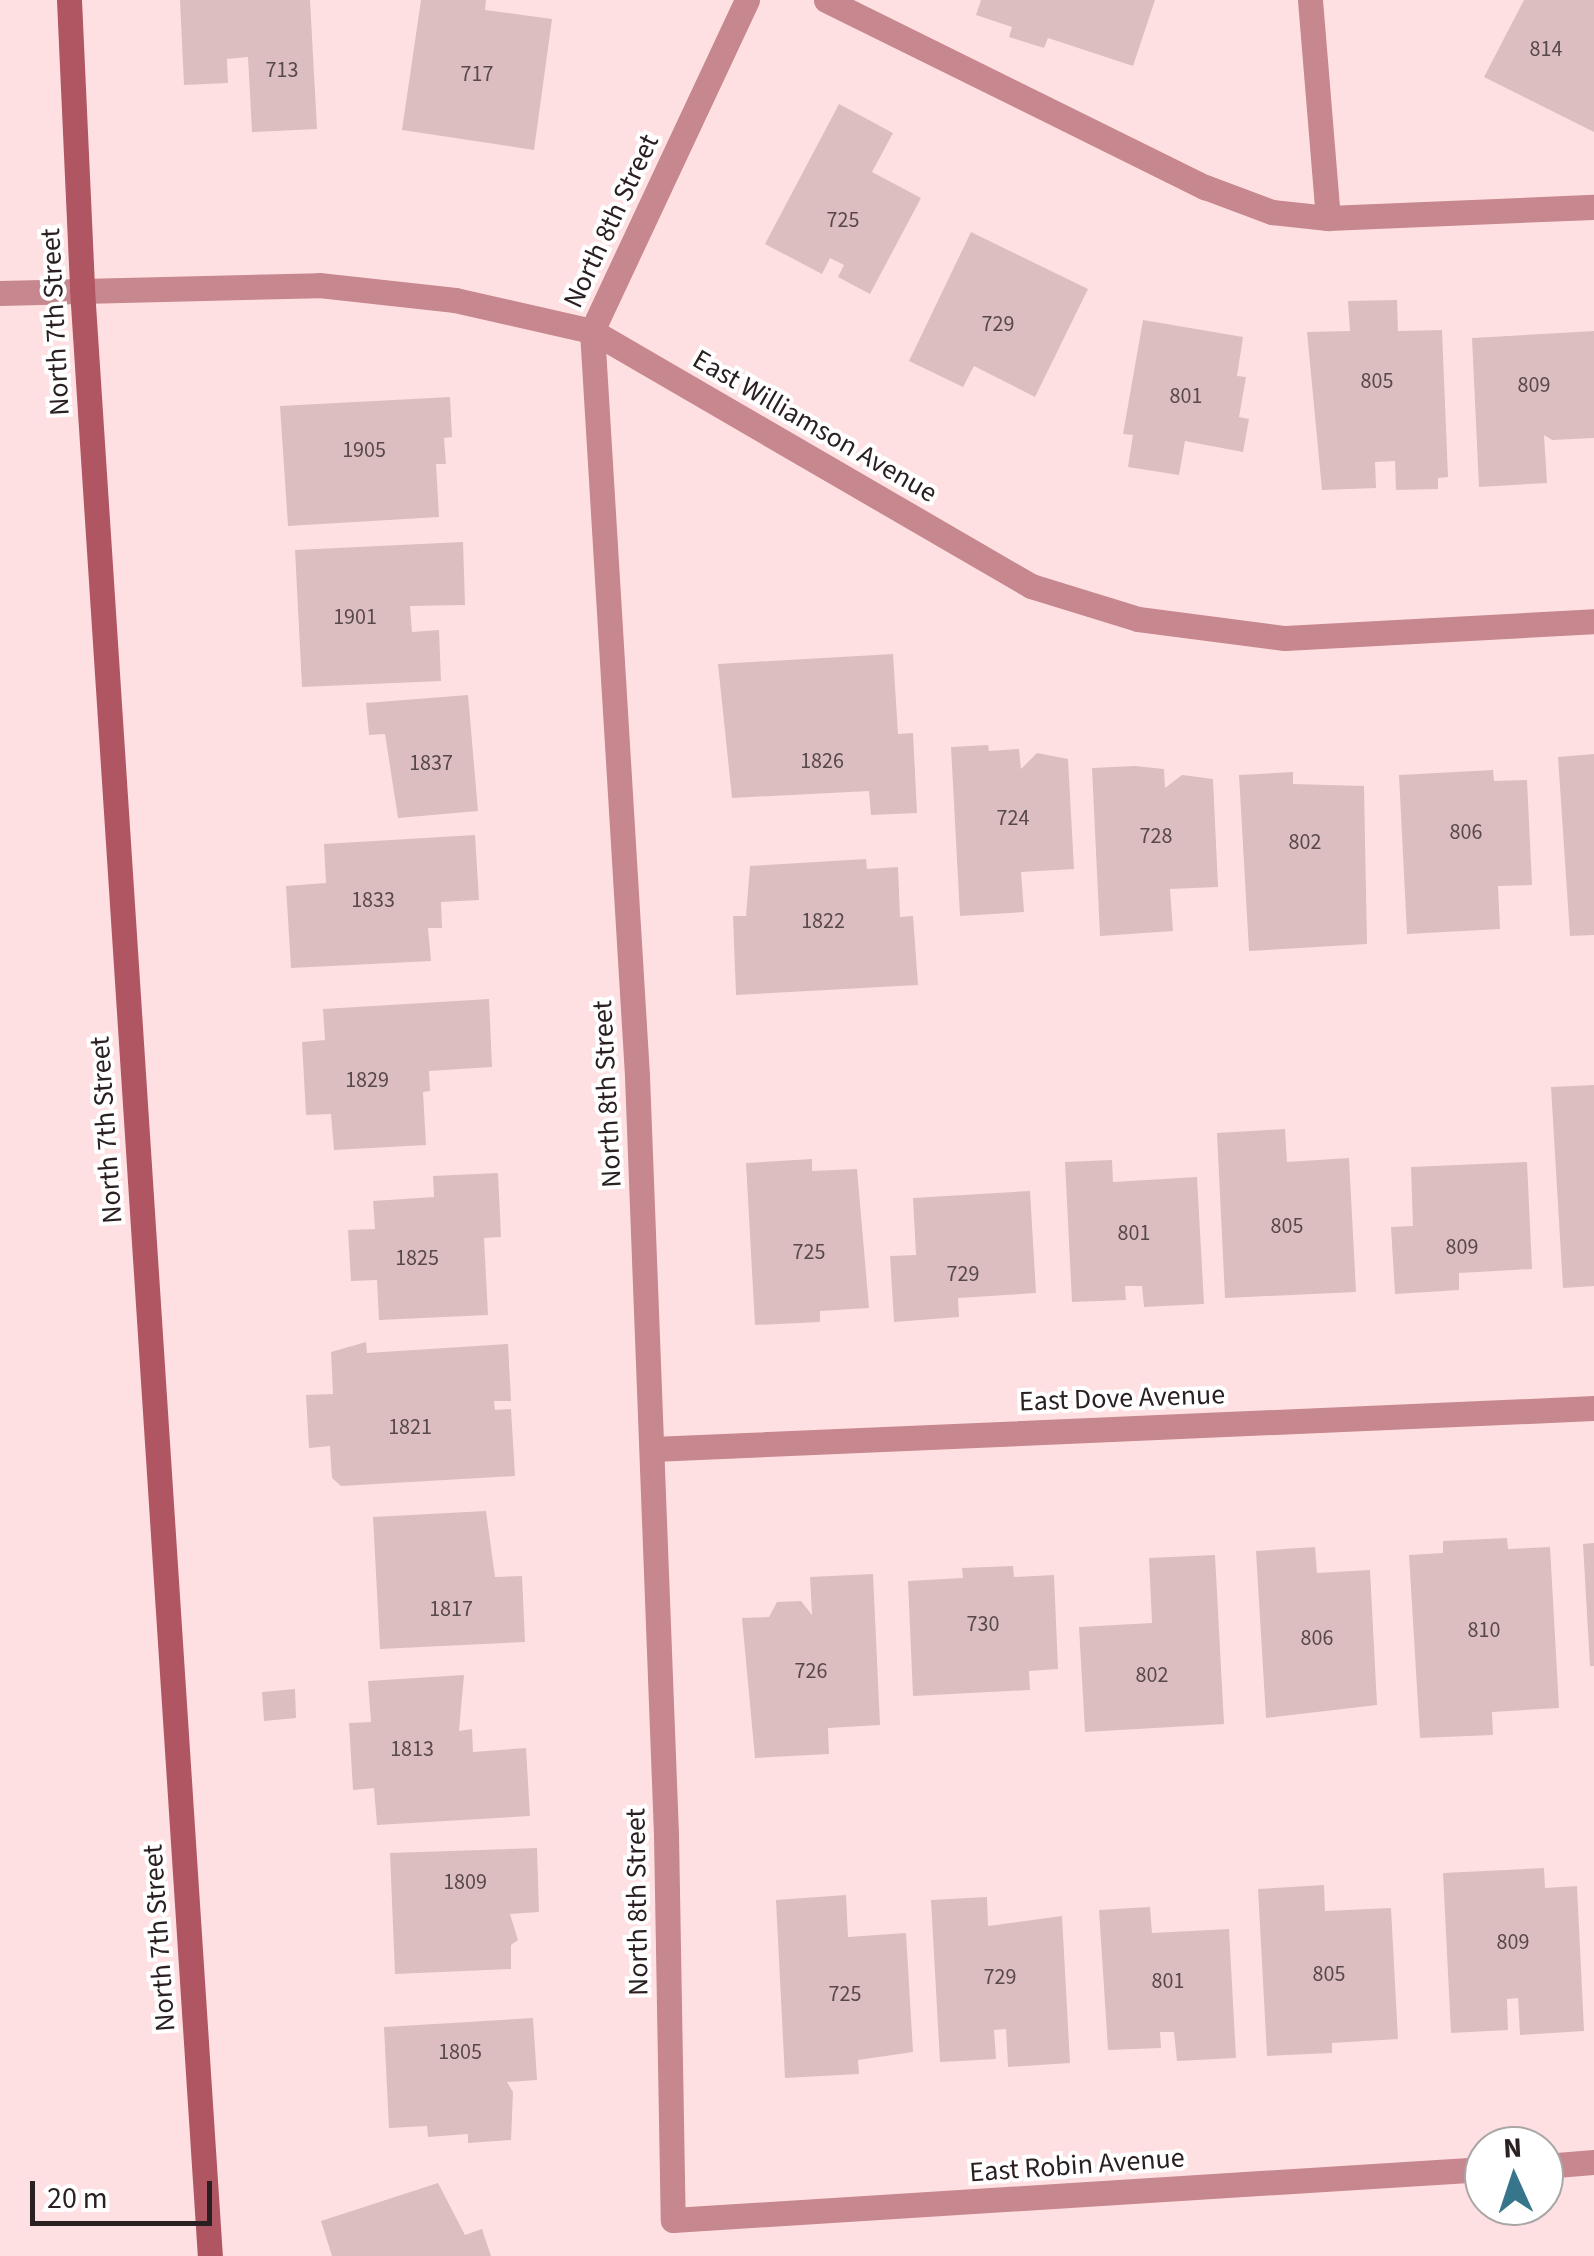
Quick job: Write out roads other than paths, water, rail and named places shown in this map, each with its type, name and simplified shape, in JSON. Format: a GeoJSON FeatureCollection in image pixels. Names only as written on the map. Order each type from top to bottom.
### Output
{"type":"FeatureCollection","features":[{"type":"Feature","properties":{"kind":"street","name":"North 7th Street"},"geometry":{"type":"LineString","coordinates":[[69,0],[82,289],[210,2256]]}},
{"type":"Feature","properties":{"kind":"street","name":"North 8th Street"},"geometry":{"type":"LineString","coordinates":[[673,2220],[653,1449],[592,331],[746,0]]}},
{"type":"Feature","properties":{"kind":"street"},"geometry":{"type":"LineString","coordinates":[[826,0],[1204,188],[1272,212],[1328,218],[1594,207]]}},
{"type":"Feature","properties":{"kind":"street"},"geometry":{"type":"LineString","coordinates":[[1310,0],[1328,218]]}},
{"type":"Feature","properties":{"kind":"street","name":"East Williamson Avenue"},"geometry":{"type":"LineString","coordinates":[[0,293],[319,286],[455,300],[592,331],[1031,586],[1138,619],[1285,638],[1594,620]]}},
{"type":"Feature","properties":{"kind":"street","name":"East Dove Avenue"},"geometry":{"type":"LineString","coordinates":[[653,1449],[1594,1408]]}},
{"type":"Feature","properties":{"kind":"street"},"geometry":{"type":"LineString","coordinates":[[1564,2164],[1594,2162]]}},
{"type":"Feature","properties":{"kind":"street","name":"East Robin Avenue"},"geometry":{"type":"LineString","coordinates":[[673,2220],[1464,2170]]}}]}
